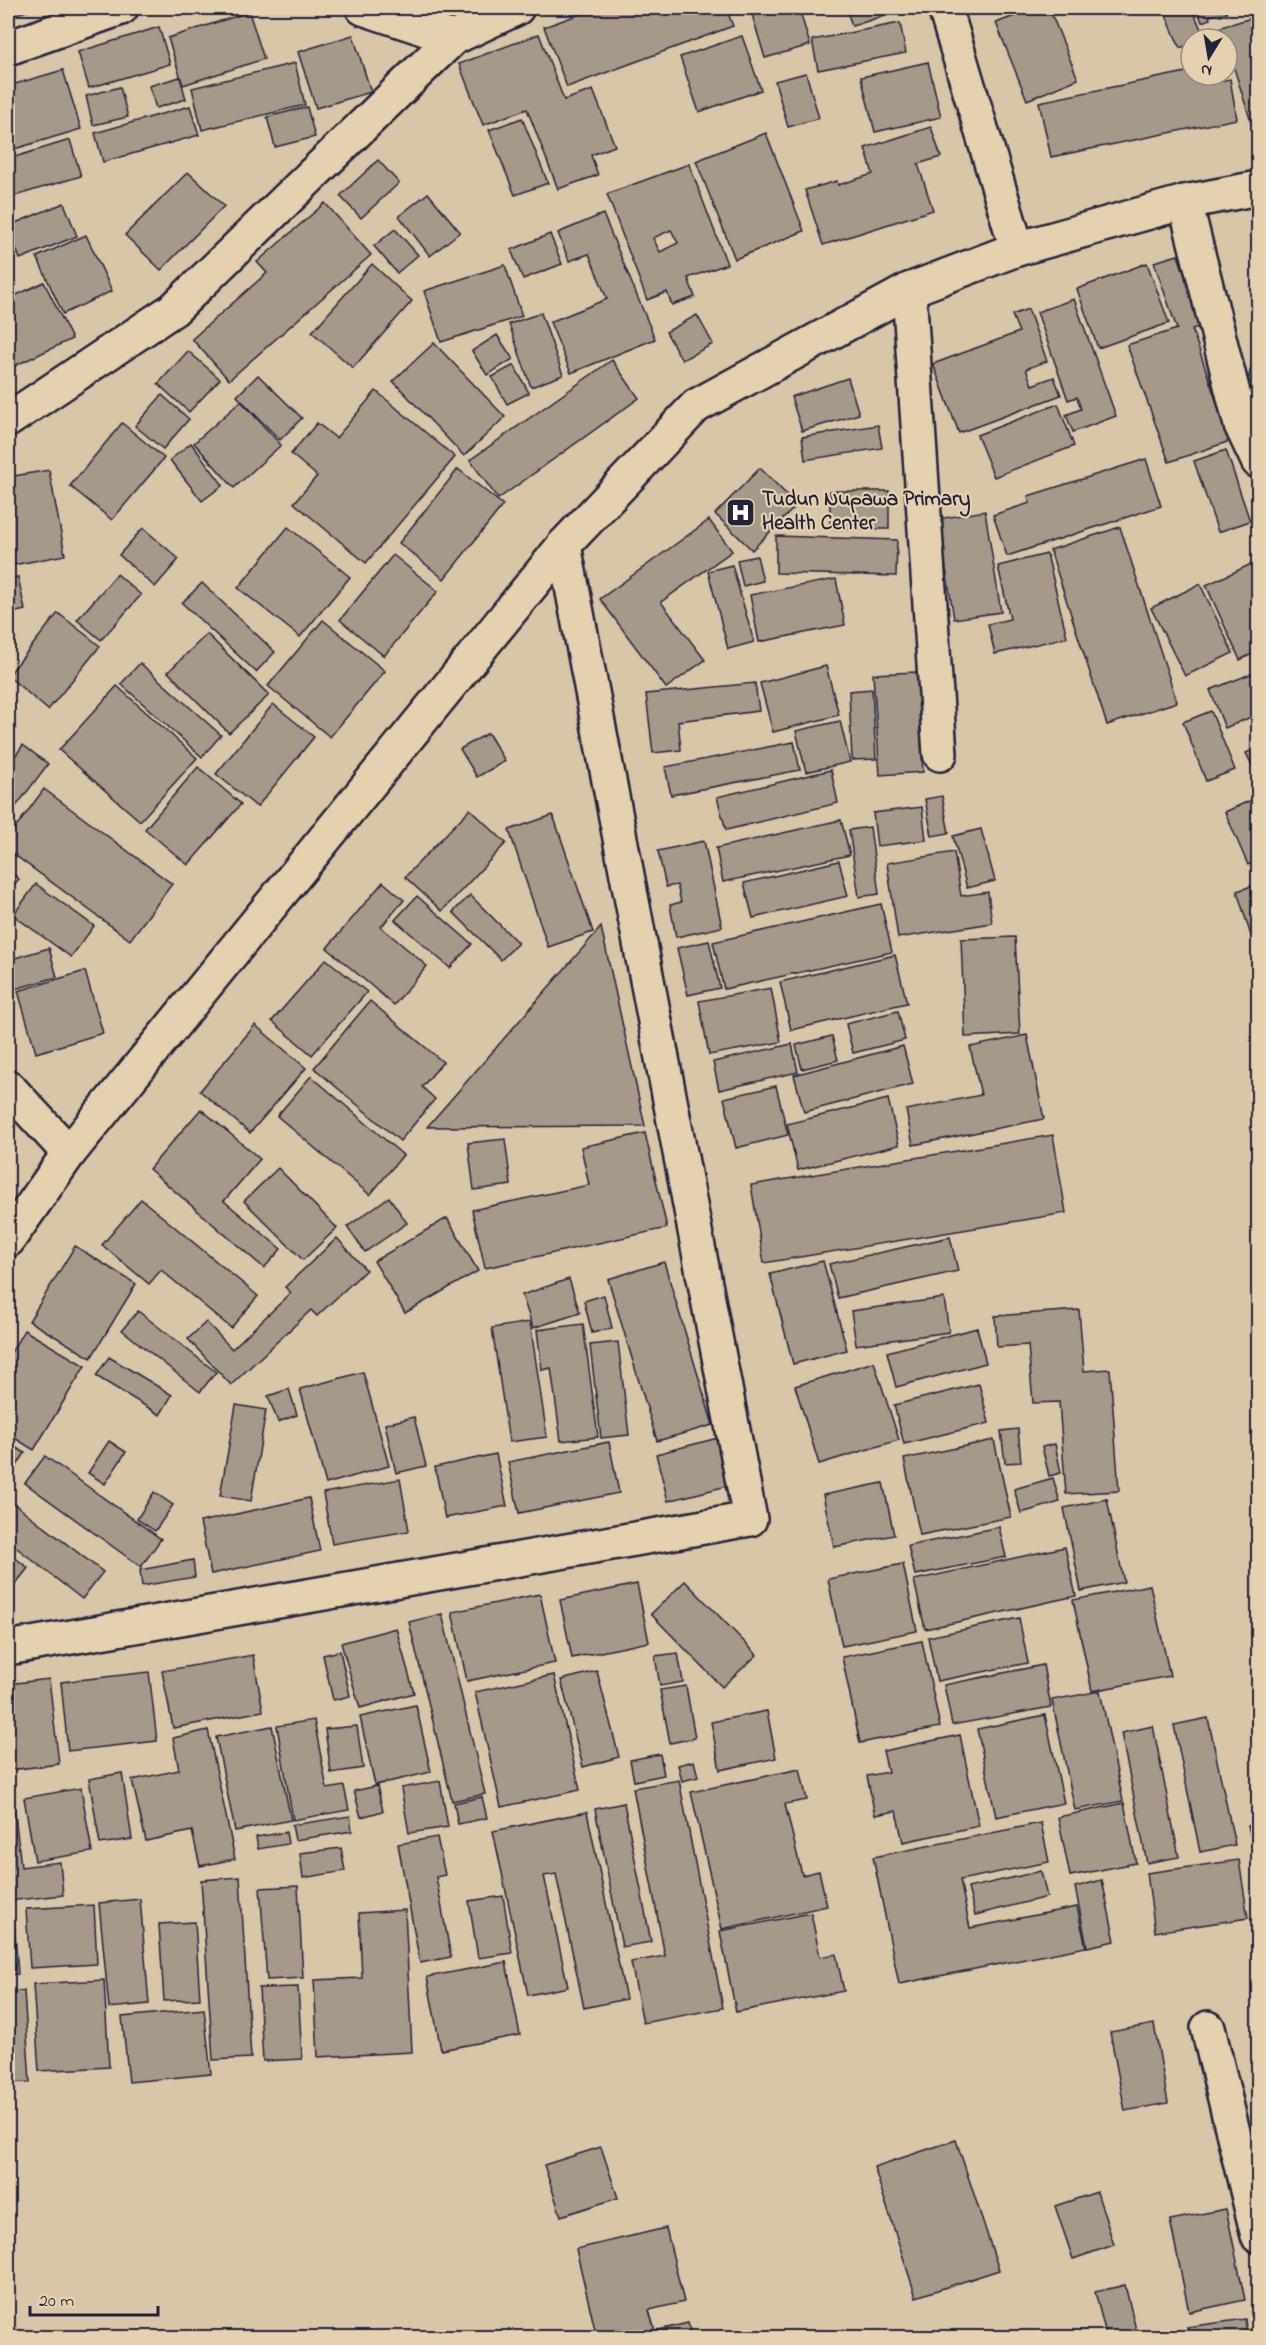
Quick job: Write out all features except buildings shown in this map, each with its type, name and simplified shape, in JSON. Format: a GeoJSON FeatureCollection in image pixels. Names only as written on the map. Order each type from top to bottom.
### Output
{"type":"FeatureCollection","features":[{"type":"Feature","properties":{"kind":"street"},"geometry":{"type":"LineString","coordinates":[[8,48],[121,8]]}},
{"type":"Feature","properties":{"kind":"street"},"geometry":{"type":"LineString","coordinates":[[363,8],[453,38]]}},
{"type":"Feature","properties":{"kind":"street"},"geometry":{"type":"LineString","coordinates":[[8,420],[174,309],[453,38],[517,8]]}},
{"type":"Feature","properties":{"kind":"street"},"geometry":{"type":"LineString","coordinates":[[957,11],[1017,249]]}},
{"type":"Feature","properties":{"kind":"street"},"geometry":{"type":"LineString","coordinates":[[8,1240],[69,1153],[564,545],[696,406],[909,290],[1017,249],[1185,202],[1258,188]]}},
{"type":"Feature","properties":{"kind":"street"},"geometry":{"type":"LineString","coordinates":[[1185,202],[1241,425],[1258,461]]}},
{"type":"Feature","properties":{"kind":"street"},"geometry":{"type":"LineString","coordinates":[[909,290],[940,754]]}},
{"type":"Feature","properties":{"kind":"street"},"geometry":{"type":"LineString","coordinates":[[8,1648],[750,1519],[564,545]]}},
{"type":"Feature","properties":{"kind":"street"},"geometry":{"type":"LineString","coordinates":[[8,1087],[69,1153]]}},
{"type":"Feature","properties":{"kind":"street"},"geometry":{"type":"LineString","coordinates":[[1208,2028],[1258,2236]]}},
{"type":"Feature","properties":{"kind":"place","name":"Tudun Nupawa Primary Health Center"},"geometry":{"type":"Point","coordinates":[741,512]}}]}
